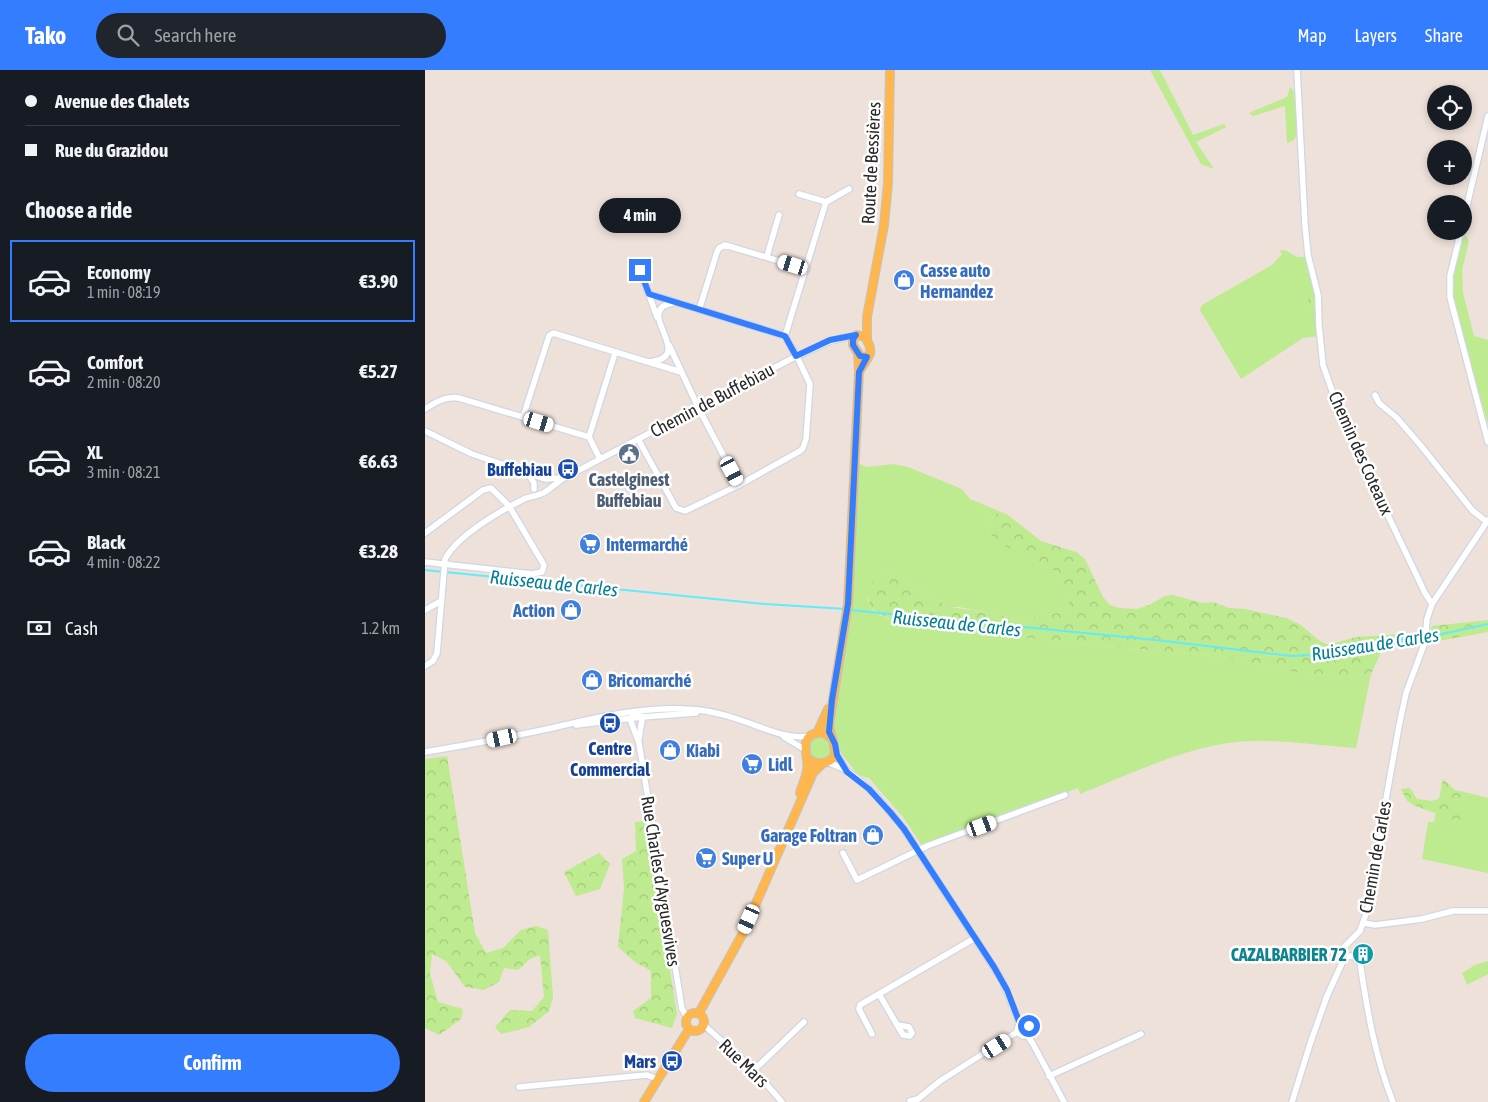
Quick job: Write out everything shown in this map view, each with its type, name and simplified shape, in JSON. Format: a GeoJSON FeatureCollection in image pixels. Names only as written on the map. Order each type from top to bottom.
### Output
{"type":"FeatureCollection","features":[{"type":"Feature","properties":{"kind":"main road","name":"Route de Bessières"},"geometry":{"type":"LineString","coordinates":[[859,372],[871,351],[867,339],[867,317],[884,225],[888,183],[890,70]]}},
{"type":"Feature","properties":{"kind":"main road","name":"Route de Bessières"},"geometry":{"type":"LineString","coordinates":[[835,751],[835,744],[831,738],[829,726],[848,604],[859,372],[853,339],[867,317]]}},
{"type":"Feature","properties":{"kind":"main road"},"geometry":{"type":"LineString","coordinates":[[857,335],[863,335],[867,339]]}},
{"type":"Feature","properties":{"kind":"main road"},"geometry":{"type":"LineString","coordinates":[[855,348],[860,356],[867,357]]}},
{"type":"Feature","properties":{"kind":"main road","name":"Route de Bessières"},"geometry":{"type":"LineString","coordinates":[[804,749],[805,742],[813,734],[832,700]]}},
{"type":"Feature","properties":{"kind":"main road"},"geometry":{"type":"LineString","coordinates":[[813,734],[826,734],[831,738]]}},
{"type":"Feature","properties":{"kind":"main road"},"geometry":{"type":"LineString","coordinates":[[792,819],[807,770],[807,758],[804,749]]}},
{"type":"Feature","properties":{"kind":"main road"},"geometry":{"type":"LineString","coordinates":[[699,1013],[743,933],[813,773],[833,757],[835,751]]}},
{"type":"Feature","properties":{"kind":"main road"},"geometry":{"type":"LineString","coordinates":[[807,758],[814,762],[824,763]]}},
{"type":"Feature","properties":{"kind":"main road"},"geometry":{"type":"LineString","coordinates":[[694,1013],[699,1013],[704,1018],[704,1025],[700,1030],[689,1030],[686,1022],[687,1017],[694,1013]]}},
{"type":"Feature","properties":{"kind":"main road"},"geometry":{"type":"LineString","coordinates":[[644,1102],[689,1030]]}},
{"type":"Feature","properties":{"kind":"street","name":"Chemin des Coteaux"},"geometry":{"type":"LineString","coordinates":[[1297,70],[1305,225],[1308,255],[1318,295],[1323,365],[1342,419],[1425,594],[1432,604]]}},
{"type":"Feature","properties":{"kind":"street"},"geometry":{"type":"LineString","coordinates":[[1469,195],[1488,116]]}},
{"type":"Feature","properties":{"kind":"street"},"geometry":{"type":"LineString","coordinates":[[785,336],[826,202],[849,189]]}},
{"type":"Feature","properties":{"kind":"street"},"geometry":{"type":"LineString","coordinates":[[799,194],[826,202]]}},
{"type":"Feature","properties":{"kind":"street"},"geometry":{"type":"LineString","coordinates":[[767,256],[779,214]]}},
{"type":"Feature","properties":{"kind":"street"},"geometry":{"type":"LineString","coordinates":[[1459,240],[1450,276],[1450,297],[1488,442]]}},
{"type":"Feature","properties":{"kind":"street"},"geometry":{"type":"LineString","coordinates":[[699,310],[717,252],[725,244],[806,269]]}},
{"type":"Feature","properties":{"kind":"street"},"geometry":{"type":"LineString","coordinates":[[640,270],[658,319],[681,372],[739,485]]}},
{"type":"Feature","properties":{"kind":"street"},"geometry":{"type":"LineString","coordinates":[[638,439],[676,508],[685,512],[800,451],[805,444],[810,384],[785,336],[649,294]]}},
{"type":"Feature","properties":{"kind":"street"},"geometry":{"type":"LineString","coordinates":[[658,319],[658,313],[662,307],[675,302]]}},
{"type":"Feature","properties":{"kind":"street"},"geometry":{"type":"LineString","coordinates":[[523,417],[549,336],[553,333],[681,372]]}},
{"type":"Feature","properties":{"kind":"street","name":"Chemin de Buffebiau"},"geometry":{"type":"LineString","coordinates":[[548,488],[796,356],[835,340],[857,335]]}},
{"type":"Feature","properties":{"kind":"street"},"geometry":{"type":"LineString","coordinates":[[835,340],[855,348]]}},
{"type":"Feature","properties":{"kind":"street"},"geometry":{"type":"LineString","coordinates":[[647,362],[654,362],[664,356],[669,345]]}},
{"type":"Feature","properties":{"kind":"street"},"geometry":{"type":"LineString","coordinates":[[600,459],[589,437],[615,353]]}},
{"type":"Feature","properties":{"kind":"street"},"geometry":{"type":"LineString","coordinates":[[1375,395],[1379,403],[1397,418],[1422,447],[1471,510],[1487,521],[1432,604]]}},
{"type":"Feature","properties":{"kind":"street"},"geometry":{"type":"LineString","coordinates":[[425,409],[437,401],[453,397],[589,437]]}},
{"type":"Feature","properties":{"kind":"street","name":"Chemin de Buffebiau"},"geometry":{"type":"LineString","coordinates":[[425,431],[472,454],[544,478],[564,478]]}},
{"type":"Feature","properties":{"kind":"street"},"geometry":{"type":"LineString","coordinates":[[527,472],[534,486],[541,493]]}},
{"type":"Feature","properties":{"kind":"street"},"geometry":{"type":"LineString","coordinates":[[425,666],[433,661],[437,653],[444,564],[448,554],[472,531],[501,510],[530,496],[547,491],[548,482],[544,478],[536,480],[530,496]]}},
{"type":"Feature","properties":{"kind":"street"},"geometry":{"type":"LineString","coordinates":[[425,533],[486,488],[494,490],[509,506],[544,564],[542,572],[532,574],[425,562]]}},
{"type":"Feature","properties":{"kind":"street"},"geometry":{"type":"LineString","coordinates":[[425,610],[441,601]]}},
{"type":"Feature","properties":{"kind":"street","name":"Chemin de Carles"},"geometry":{"type":"LineString","coordinates":[[1292,1102],[1327,996],[1341,967],[1344,945],[1357,936],[1364,924],[1370,902],[1399,726],[1407,693],[1425,642],[1432,604]]}},
{"type":"Feature","properties":{"kind":"street"},"geometry":{"type":"LineString","coordinates":[[425,752],[554,728],[683,709],[738,719],[778,733],[797,737],[813,734]]}},
{"type":"Feature","properties":{"kind":"street","name":"Rue Charles d'Ayguesvives"},"geometry":{"type":"LineString","coordinates":[[636,716],[639,743]]}},
{"type":"Feature","properties":{"kind":"street","name":"Rue Charles d'Ayguesvives"},"geometry":{"type":"LineString","coordinates":[[636,716],[682,1009],[687,1017]]}},
{"type":"Feature","properties":{"kind":"street"},"geometry":{"type":"LineString","coordinates":[[778,733],[804,749]]}},
{"type":"Feature","properties":{"kind":"street"},"geometry":{"type":"LineString","coordinates":[[835,751],[847,772]]}},
{"type":"Feature","properties":{"kind":"street"},"geometry":{"type":"LineString","coordinates":[[824,763],[847,772],[869,789],[890,812],[1002,980],[1020,1024]]}},
{"type":"Feature","properties":{"kind":"street"},"geometry":{"type":"LineString","coordinates":[[843,853],[857,880],[917,850],[1065,795]]}},
{"type":"Feature","properties":{"kind":"street"},"geometry":{"type":"LineString","coordinates":[[1364,924],[1375,925],[1422,919],[1453,912],[1488,911]]}},
{"type":"Feature","properties":{"kind":"street"},"geometry":{"type":"LineString","coordinates":[[872,1034],[859,1009],[860,1005],[975,938]]}},
{"type":"Feature","properties":{"kind":"street"},"geometry":{"type":"LineString","coordinates":[[1343,957],[1354,956],[1360,962],[1377,1056],[1393,1102]]}},
{"type":"Feature","properties":{"kind":"street"},"geometry":{"type":"LineString","coordinates":[[879,994],[898,1025]]}},
{"type":"Feature","properties":{"kind":"street"},"geometry":{"type":"LineString","coordinates":[[754,1070],[804,1022]]}},
{"type":"Feature","properties":{"kind":"street"},"geometry":{"type":"LineString","coordinates":[[1020,1024],[1025,1023],[1029,1026],[1030,1030],[1027,1035]]}},
{"type":"Feature","properties":{"kind":"street"},"geometry":{"type":"LineString","coordinates":[[1017,1032],[1017,1027],[1020,1024]]}},
{"type":"Feature","properties":{"kind":"street","name":"Rue Mars"},"geometry":{"type":"LineString","coordinates":[[704,1025],[754,1070],[782,1102]]}},
{"type":"Feature","properties":{"kind":"street"},"geometry":{"type":"LineString","coordinates":[[1017,1032],[1021,1036],[1027,1035]]}},
{"type":"Feature","properties":{"kind":"street"},"geometry":{"type":"LineString","coordinates":[[910,1101],[918,1099],[940,1081],[1017,1032]]}},
{"type":"Feature","properties":{"kind":"street"},"geometry":{"type":"LineString","coordinates":[[1049,1076],[1141,1034]]}},
{"type":"Feature","properties":{"kind":"street"},"geometry":{"type":"LineString","coordinates":[[1027,1035],[1063,1102]]}},
{"type":"Feature","properties":{"kind":"street"},"geometry":{"type":"LineString","coordinates":[[519,1087],[647,1075],[657,1079]]}},
{"type":"Feature","properties":{"kind":"green space"},"geometry":{"type":"Polygon","coordinates":[[[1150,70],[1160,70],[1193,135],[1224,124],[1226,127],[1196,142],[1214,169],[1201,164],[1150,70]]]}},
{"type":"Feature","properties":{"kind":"green space"},"geometry":{"type":"Polygon","coordinates":[[[1290,87],[1294,91],[1298,130],[1294,140],[1287,143],[1285,106],[1253,116],[1249,113],[1287,97],[1290,87]]]}},
{"type":"Feature","properties":{"kind":"green space"},"geometry":{"type":"Polygon","coordinates":[[[1463,240],[1468,240],[1462,270],[1463,293],[1474,336],[1488,340],[1488,424],[1452,299],[1452,279],[1463,240]]]}},
{"type":"Feature","properties":{"kind":"green space"},"geometry":{"type":"Polygon","coordinates":[[[1285,250],[1297,257],[1305,257],[1311,279],[1304,280],[1313,317],[1315,317],[1318,336],[1303,338],[1241,379],[1200,310],[1202,305],[1272,265],[1282,254],[1279,251],[1285,250]]]}},
{"type":"Feature","properties":{"kind":"green space"},"geometry":{"type":"Polygon","coordinates":[[[1304,279],[1311,279],[1316,301],[1315,317],[1313,317],[1304,279]]]}},
{"type":"Feature","properties":{"kind":"green space"},"geometry":{"type":"Polygon","coordinates":[[[859,464],[867,467],[894,464],[908,467],[962,489],[970,499],[999,511],[988,523],[1006,546],[1052,569],[1069,593],[1068,605],[1064,612],[1021,619],[950,607],[892,576],[883,575],[872,589],[868,599],[873,609],[886,618],[916,627],[1229,658],[1304,674],[1346,677],[1371,674],[1356,748],[1265,741],[1230,743],[1209,747],[1164,760],[1080,794],[1078,788],[923,847],[903,817],[869,778],[858,775],[841,753],[831,726],[850,621],[859,464]]]}},
{"type":"Feature","properties":{"kind":"green space"},"geometry":{"type":"Polygon","coordinates":[[[999,511],[1008,515],[1041,541],[1076,552],[1085,559],[1103,597],[1110,605],[1119,608],[1137,609],[1165,596],[1172,595],[1203,603],[1213,602],[1229,608],[1245,609],[1286,618],[1301,625],[1326,644],[1356,637],[1417,633],[1421,641],[1384,646],[1371,674],[1346,677],[1304,674],[1229,658],[916,627],[892,620],[870,607],[870,585],[883,575],[892,576],[950,607],[1021,619],[1064,612],[1069,603],[1068,593],[1063,582],[1055,572],[1009,548],[987,531],[988,523],[999,511]]]}},
{"type":"Feature","properties":{"kind":"green space"},"geometry":{"type":"Polygon","coordinates":[[[1488,620],[1488,632],[1428,643],[1432,626],[1488,620]]]}},
{"type":"Feature","properties":{"kind":"green space"},"geometry":{"type":"Polygon","coordinates":[[[820,736],[825,737],[831,743],[831,753],[825,759],[820,760],[815,759],[809,753],[808,748],[809,743],[815,737],[820,736]]]}},
{"type":"Feature","properties":{"kind":"green space"},"geometry":{"type":"Polygon","coordinates":[[[447,756],[475,933],[486,953],[503,948],[521,930],[536,926],[548,930],[553,997],[549,1011],[529,1027],[501,1034],[495,1027],[510,1010],[532,1011],[544,997],[540,955],[530,959],[518,970],[504,968],[499,982],[484,990],[465,987],[446,961],[432,954],[430,974],[438,1002],[463,1009],[461,1019],[439,1035],[425,1028],[425,759],[447,756]]]}},
{"type":"Feature","properties":{"kind":"green space"},"geometry":{"type":"Polygon","coordinates":[[[1443,779],[1455,790],[1473,794],[1462,796],[1456,800],[1461,809],[1462,819],[1455,820],[1415,806],[1407,801],[1401,789],[1410,788],[1417,799],[1431,801],[1439,799],[1443,779]]]}},
{"type":"Feature","properties":{"kind":"green space"},"geometry":{"type":"Polygon","coordinates":[[[1473,794],[1488,798],[1488,873],[1422,859],[1428,822],[1434,822],[1436,812],[1455,820],[1456,800],[1462,796],[1473,794]]]}},
{"type":"Feature","properties":{"kind":"green space"},"geometry":{"type":"Polygon","coordinates":[[[646,821],[677,1014],[672,1028],[635,1018],[633,1011],[651,998],[651,971],[635,962],[618,947],[624,888],[622,859],[636,851],[635,822],[646,821]]]}},
{"type":"Feature","properties":{"kind":"green space"},"geometry":{"type":"Polygon","coordinates":[[[599,853],[610,864],[600,889],[576,896],[564,872],[599,853]]]}},
{"type":"Feature","properties":{"kind":"green space"},"geometry":{"type":"Polygon","coordinates":[[[1488,961],[1488,974],[1467,985],[1462,973],[1475,965],[1488,961]]]}},
{"type":"Feature","properties":{"kind":"water"},"geometry":{"type":"Polygon","coordinates":[[[1423,635],[1423,637],[1364,645],[1365,643],[1423,635]]]}},
{"type":"Feature","properties":{"kind":"waterway","name":"Ruisseau de Carles"},"geometry":{"type":"LineString","coordinates":[[425,570],[765,604],[846,609]]}},
{"type":"Feature","properties":{"kind":"waterway","name":"Ruisseau de Carles"},"geometry":{"type":"LineString","coordinates":[[850,610],[1156,640],[1291,656],[1335,654],[1410,641],[1488,624]]}},
{"type":"Feature","properties":{"kind":"place","name":"Casse auto Hernandez"},"geometry":{"type":"Point","coordinates":[904,280]}},
{"type":"Feature","properties":{"kind":"place","name":"Castelginest Buffebiau"},"geometry":{"type":"Point","coordinates":[629,454]}},
{"type":"Feature","properties":{"kind":"place","name":"Buffebiau"},"geometry":{"type":"Point","coordinates":[568,469]}},
{"type":"Feature","properties":{"kind":"place","name":"Intermarché"},"geometry":{"type":"Point","coordinates":[590,544]}},
{"type":"Feature","properties":{"kind":"place","name":"Action"},"geometry":{"type":"Point","coordinates":[571,610]}},
{"type":"Feature","properties":{"kind":"place","name":"Bricomarché"},"geometry":{"type":"Point","coordinates":[592,680]}},
{"type":"Feature","properties":{"kind":"place","name":"Centre Commercial"},"geometry":{"type":"Point","coordinates":[610,723]}},
{"type":"Feature","properties":{"kind":"place","name":"Kiabi"},"geometry":{"type":"Point","coordinates":[670,750]}},
{"type":"Feature","properties":{"kind":"place","name":"Lidl"},"geometry":{"type":"Point","coordinates":[752,764]}},
{"type":"Feature","properties":{"kind":"place","name":"Garage Foltran"},"geometry":{"type":"Point","coordinates":[873,835]}},
{"type":"Feature","properties":{"kind":"place","name":"Super U"},"geometry":{"type":"Point","coordinates":[706,858]}},
{"type":"Feature","properties":{"kind":"place","name":"CAZALBARBIER 72"},"geometry":{"type":"Point","coordinates":[1363,954]}},
{"type":"Feature","properties":{"kind":"place","name":"Mars"},"geometry":{"type":"Point","coordinates":[672,1061]}},
{"type":"Feature","properties":{"kind":"route"},"geometry":{"type":"LineString","coordinates":[[640,270],[649,294],[785,336],[796,356],[830,340],[856,335],[853,339],[853,345],[860,356],[867,357],[859,372],[848,604],[832,700],[829,732],[835,744],[835,751],[847,772],[869,789],[904,829],[1002,980],[1017,1012],[1020,1024],[1025,1023],[1029,1026]]}}]}
